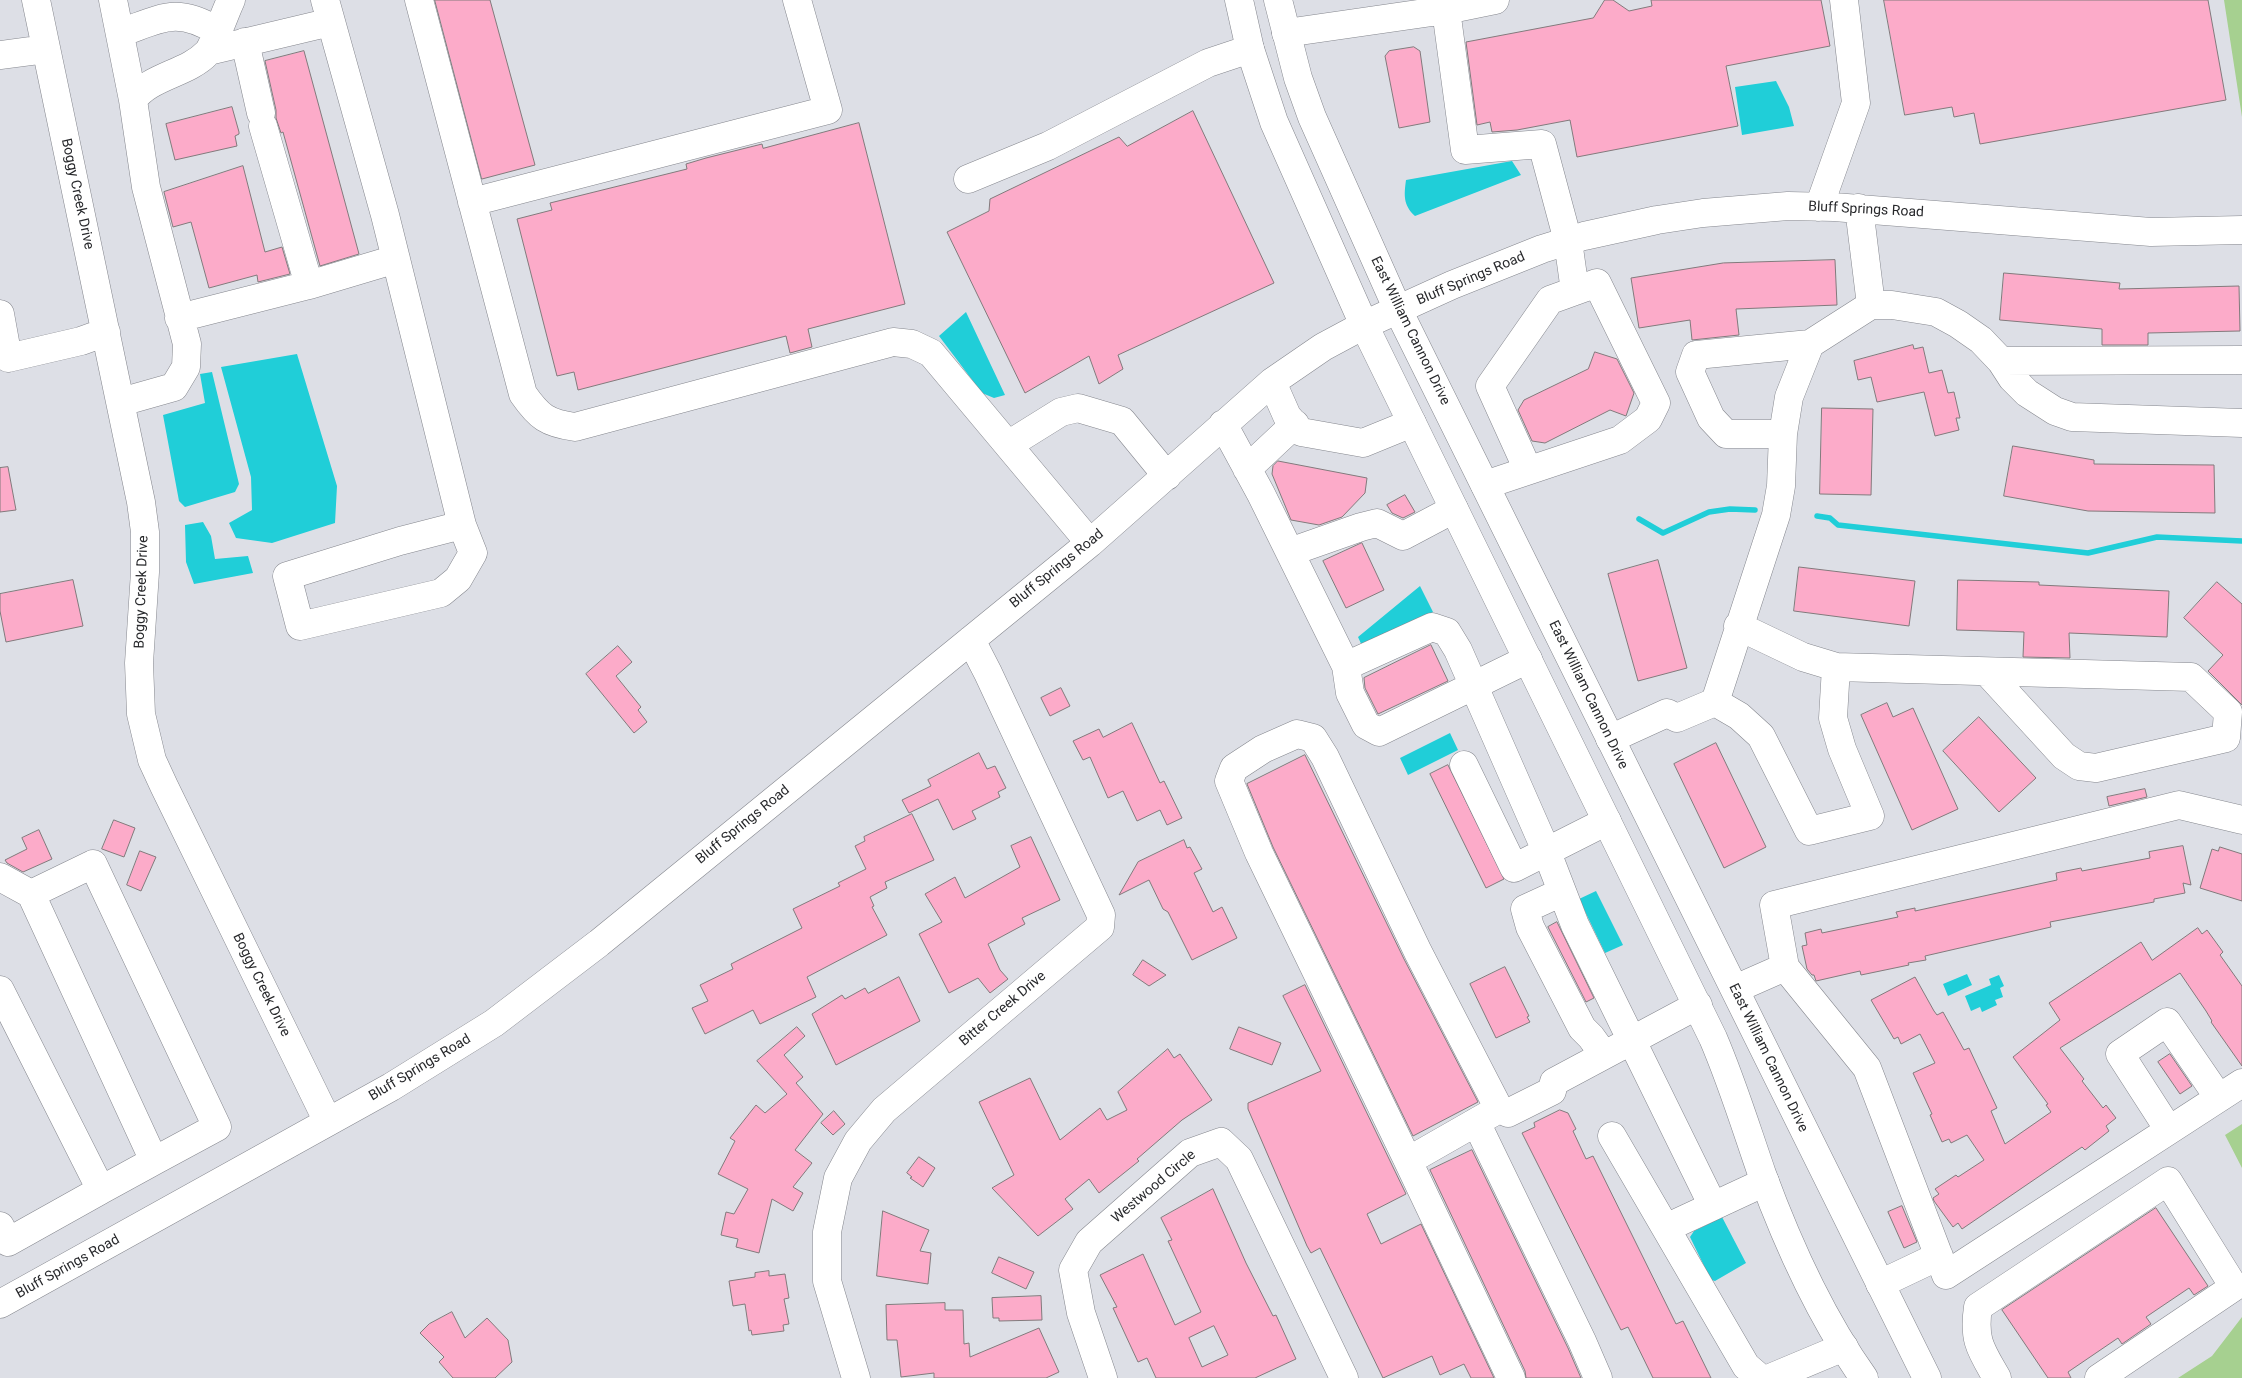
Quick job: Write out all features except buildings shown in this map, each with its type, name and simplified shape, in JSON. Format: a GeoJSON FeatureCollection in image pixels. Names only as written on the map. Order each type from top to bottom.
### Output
{"type":"FeatureCollection","features":[{"type":"Feature","properties":{"kind":"street","name":"Boggy Creek Drive"},"geometry":{"type":"LineString","coordinates":[[36,0],[136,472],[145,532],[145,572],[139,663],[141,714],[145,737],[164,786],[328,1122]]}},
{"type":"Feature","properties":{"kind":"street"},"geometry":{"type":"LineString","coordinates":[[113,0],[133,100],[146,187],[187,344],[186,367],[174,387],[121,402]]}},
{"type":"Feature","properties":{"kind":"street"},"geometry":{"type":"LineString","coordinates":[[133,100],[139,92],[186,67],[213,41],[231,0]]}},
{"type":"Feature","properties":{"kind":"street"},"geometry":{"type":"LineString","coordinates":[[419,0],[523,394],[535,412],[555,424],[575,427],[893,342],[912,344],[931,353],[1090,543]]}},
{"type":"Feature","properties":{"kind":"street"},"geometry":{"type":"LineString","coordinates":[[472,202],[828,110],[796,0]]}},
{"type":"Feature","properties":{"kind":"street"},"geometry":{"type":"LineString","coordinates":[[1239,0],[1250,49],[1274,122],[1364,325],[1698,1005],[1732,1083],[1765,1182],[1799,1262],[1844,1347],[1864,1378]]}},
{"type":"Feature","properties":{"kind":"street","name":"East William Cannon Drive"},"geometry":{"type":"LineString","coordinates":[[1278,0],[1298,78],[1312,117],[1398,310],[1927,1378]]}},
{"type":"Feature","properties":{"kind":"street"},"geometry":{"type":"LineString","coordinates":[[1286,33],[1446,10],[1495,0]]}},
{"type":"Feature","properties":{"kind":"street"},"geometry":{"type":"LineString","coordinates":[[1819,207],[1856,103],[1844,0]]}},
{"type":"Feature","properties":{"kind":"street"},"geometry":{"type":"LineString","coordinates":[[1446,10],[1465,150],[1542,144],[1568,241],[1575,291]]}},
{"type":"Feature","properties":{"kind":"street"},"geometry":{"type":"LineString","coordinates":[[213,41],[245,42],[328,11],[396,259],[462,525],[473,553],[458,578],[441,593],[300,626],[287,576],[462,525]]}},
{"type":"Feature","properties":{"kind":"street"},"geometry":{"type":"LineString","coordinates":[[120,33],[173,16],[198,20],[213,41]]}},
{"type":"Feature","properties":{"kind":"street"},"geometry":{"type":"LineString","coordinates":[[245,42],[262,120],[309,285]]}},
{"type":"Feature","properties":{"kind":"street"},"geometry":{"type":"LineString","coordinates":[[0,55],[46,49]]}},
{"type":"Feature","properties":{"kind":"street"},"geometry":{"type":"LineString","coordinates":[[968,179],[1048,146],[1208,63],[1250,49]]}},
{"type":"Feature","properties":{"kind":"street","name":"Bluff Springs Road"},"geometry":{"type":"LineString","coordinates":[[0,1304],[328,1122],[443,1056],[494,1023],[547,983],[1090,543],[1272,382],[1323,347],[1364,325],[1497,266],[1568,241],[1609,230],[1703,213],[1788,206],[1859,208],[2151,232],[2242,230]]}},
{"type":"Feature","properties":{"kind":"street"},"geometry":{"type":"LineString","coordinates":[[1859,208],[1870,305]]}},
{"type":"Feature","properties":{"kind":"street"},"geometry":{"type":"LineString","coordinates":[[179,318],[309,285],[396,259]]}},
{"type":"Feature","properties":{"kind":"street"},"geometry":{"type":"LineString","coordinates":[[1485,485],[1620,440],[1648,419],[1656,403],[1597,283],[1550,300],[1490,386],[1528,470]]}},
{"type":"Feature","properties":{"kind":"street"},"geometry":{"type":"LineString","coordinates":[[1784,434],[1726,434],[1711,418],[1690,372],[1696,355],[1810,344],[1870,305],[1892,305],[1936,312],[1982,340],[2002,361],[2012,378],[2027,393],[2055,412],[2072,417],[2242,423]]}},
{"type":"Feature","properties":{"kind":"street"},"geometry":{"type":"LineString","coordinates":[[0,314],[8,358],[81,341],[106,332]]}},
{"type":"Feature","properties":{"kind":"street"},"geometry":{"type":"LineString","coordinates":[[1715,702],[1738,626],[1776,515],[1782,486],[1784,434],[1788,398],[1810,344]]}},
{"type":"Feature","properties":{"kind":"street"},"geometry":{"type":"LineString","coordinates":[[2002,361],[2242,360]]}},
{"type":"Feature","properties":{"kind":"street"},"geometry":{"type":"LineString","coordinates":[[1272,382],[1287,416],[1302,432],[1363,443],[1412,423]]}},
{"type":"Feature","properties":{"kind":"street"},"geometry":{"type":"LineString","coordinates":[[1008,445],[1061,412],[1078,408],[1122,420],[1167,476]]}},
{"type":"Feature","properties":{"kind":"street"},"geometry":{"type":"LineString","coordinates":[[1223,424],[1290,552],[1346,666],[1350,693],[1366,725],[1379,732],[1528,659]]}},
{"type":"Feature","properties":{"kind":"street"},"geometry":{"type":"LineString","coordinates":[[1247,470],[1295,424]]}},
{"type":"Feature","properties":{"kind":"street"},"geometry":{"type":"LineString","coordinates":[[1290,552],[1361,526],[1377,523],[1403,536],[1454,508]]}},
{"type":"Feature","properties":{"kind":"street"},"geometry":{"type":"LineString","coordinates":[[1738,626],[1803,657],[1836,667],[2191,677],[2228,712],[2226,738],[2096,768],[2079,766],[2064,756],[1987,672]]}},
{"type":"Feature","properties":{"kind":"street"},"geometry":{"type":"LineString","coordinates":[[1346,666],[1432,627],[1447,632],[1458,650],[1546,851],[1575,925],[1713,1206]]}},
{"type":"Feature","properties":{"kind":"street","name":"Bitter Creek Drive"},"geometry":{"type":"LineString","coordinates":[[856,1378],[827,1280],[827,1242],[832,1203],[838,1178],[854,1148],[884,1110],[1100,926],[1101,915],[971,640]]}},
{"type":"Feature","properties":{"kind":"street"},"geometry":{"type":"LineString","coordinates":[[1715,702],[1739,716],[1761,736],[1809,830],[1870,816],[1842,749],[1833,718],[1836,667]]}},
{"type":"Feature","properties":{"kind":"street"},"geometry":{"type":"LineString","coordinates":[[1614,747],[1673,728],[1677,718],[1715,702]]}},
{"type":"Feature","properties":{"kind":"street"},"geometry":{"type":"LineString","coordinates":[[1510,1378],[1408,1160],[1259,853],[1229,781],[1234,768],[1263,749],[1298,734],[1312,738],[1325,757],[1418,952],[1499,1109],[1508,1113],[1552,1091],[1554,1082],[1698,1005],[1785,967]]}},
{"type":"Feature","properties":{"kind":"street"},"geometry":{"type":"LineString","coordinates":[[1464,765],[1514,868],[1607,821]]}},
{"type":"Feature","properties":{"kind":"street"},"geometry":{"type":"LineString","coordinates":[[2242,820],[2179,804],[1774,905],[1785,967],[1867,1068],[1946,1275],[2242,1083]]}},
{"type":"Feature","properties":{"kind":"street"},"geometry":{"type":"LineString","coordinates":[[0,1226],[8,1242],[217,1127],[93,864],[31,894]]}},
{"type":"Feature","properties":{"kind":"street"},"geometry":{"type":"LineString","coordinates":[[0,877],[31,894],[154,1161]]}},
{"type":"Feature","properties":{"kind":"street"},"geometry":{"type":"LineString","coordinates":[[1562,892],[1525,909],[1530,927],[1582,1028],[1604,1055]]}},
{"type":"Feature","properties":{"kind":"street"},"geometry":{"type":"LineString","coordinates":[[0,990],[101,1190]]}},
{"type":"Feature","properties":{"kind":"street"},"geometry":{"type":"LineString","coordinates":[[2169,1130],[2120,1054],[2167,1022],[2219,1098]]}},
{"type":"Feature","properties":{"kind":"street"},"geometry":{"type":"LineString","coordinates":[[1408,1160],[1499,1109]]}},
{"type":"Feature","properties":{"kind":"street"},"geometry":{"type":"LineString","coordinates":[[1476,1122],[1598,1378]]}},
{"type":"Feature","properties":{"kind":"street"},"geometry":{"type":"LineString","coordinates":[[1612,1136],[1746,1366],[1760,1378]]}},
{"type":"Feature","properties":{"kind":"street","name":"Westwood Circle"},"geometry":{"type":"LineString","coordinates":[[1103,1378],[1080,1314],[1073,1270],[1089,1242],[1190,1153],[1221,1142],[1238,1159],[1344,1378]]}},
{"type":"Feature","properties":{"kind":"street"},"geometry":{"type":"LineString","coordinates":[[1997,1378],[1982,1353],[1975,1330],[1978,1307],[2168,1181],[2234,1287],[2099,1378]]}},
{"type":"Feature","properties":{"kind":"street"},"geometry":{"type":"LineString","coordinates":[[1666,1228],[1765,1182]]}},
{"type":"Feature","properties":{"kind":"street"},"geometry":{"type":"LineString","coordinates":[[1880,1284],[1939,1256]]}},
{"type":"Feature","properties":{"kind":"street"},"geometry":{"type":"LineString","coordinates":[[1770,1378],[1844,1347]]}},
{"type":"Feature","properties":{"kind":"green space"},"geometry":{"type":"Polygon","coordinates":[[[2224,0],[2242,0],[2242,117],[2224,0]]]}},
{"type":"Feature","properties":{"kind":"green space"},"geometry":{"type":"Polygon","coordinates":[[[2242,1124],[2242,1168],[2225,1135],[2242,1124]]]}},
{"type":"Feature","properties":{"kind":"green space"},"geometry":{"type":"Polygon","coordinates":[[[2242,1317],[2242,1378],[2178,1378],[2212,1356],[2242,1317]]]}},
{"type":"Feature","properties":{"kind":"water"},"geometry":{"type":"Polygon","coordinates":[[[1776,81],[1789,107],[1794,126],[1742,135],[1735,87],[1776,81]]]}},
{"type":"Feature","properties":{"kind":"water"},"geometry":{"type":"Polygon","coordinates":[[[1512,161],[1521,175],[1415,216],[1406,204],[1406,180],[1512,161]]]}},
{"type":"Feature","properties":{"kind":"water"},"geometry":{"type":"Polygon","coordinates":[[[966,312],[1005,395],[994,398],[982,393],[939,336],[966,312]]]}},
{"type":"Feature","properties":{"kind":"water"},"geometry":{"type":"Polygon","coordinates":[[[297,354],[337,486],[335,523],[272,543],[236,538],[229,523],[252,510],[251,477],[221,367],[297,354]]]}},
{"type":"Feature","properties":{"kind":"water"},"geometry":{"type":"Polygon","coordinates":[[[212,372],[239,484],[235,492],[185,507],[179,501],[163,415],[205,403],[200,374],[212,372]]]}},
{"type":"Feature","properties":{"kind":"water"},"geometry":{"type":"Polygon","coordinates":[[[203,522],[211,536],[215,559],[248,556],[253,573],[194,584],[186,562],[185,525],[203,522]]]}},
{"type":"Feature","properties":{"kind":"water"},"geometry":{"type":"Polygon","coordinates":[[[1420,586],[1433,612],[1363,648],[1358,637],[1420,586]]]}},
{"type":"Feature","properties":{"kind":"water"},"geometry":{"type":"Polygon","coordinates":[[[1450,733],[1458,750],[1408,775],[1400,758],[1450,733]]]}},
{"type":"Feature","properties":{"kind":"water"},"geometry":{"type":"Polygon","coordinates":[[[1596,891],[1623,945],[1605,953],[1579,899],[1596,891]]]}},
{"type":"Feature","properties":{"kind":"water"},"geometry":{"type":"Polygon","coordinates":[[[1967,974],[1972,985],[1948,996],[1943,984],[1967,974]]]}},
{"type":"Feature","properties":{"kind":"water"},"geometry":{"type":"Polygon","coordinates":[[[1999,975],[2004,986],[2000,988],[2003,997],[1995,1000],[1997,1005],[1982,1012],[1980,1007],[1971,1011],[1965,996],[1991,985],[1989,979],[1999,975]]]}},
{"type":"Feature","properties":{"kind":"water"},"geometry":{"type":"Polygon","coordinates":[[[1722,1217],[1746,1263],[1715,1281],[1711,1280],[1690,1237],[1694,1231],[1722,1217]]]}},
{"type":"Feature","properties":{"kind":"waterway"},"geometry":{"type":"LineString","coordinates":[[1639,519],[1663,533],[1709,512],[1730,509],[1755,510]]}},
{"type":"Feature","properties":{"kind":"waterway"},"geometry":{"type":"LineString","coordinates":[[1817,516],[1830,518],[1838,525],[2088,553],[2157,537],[2242,541]]}}]}
